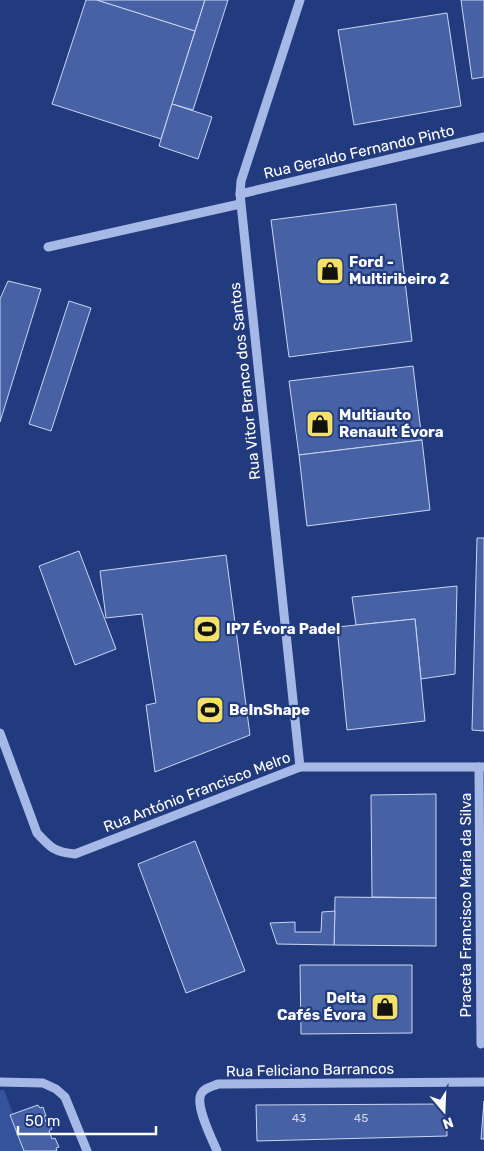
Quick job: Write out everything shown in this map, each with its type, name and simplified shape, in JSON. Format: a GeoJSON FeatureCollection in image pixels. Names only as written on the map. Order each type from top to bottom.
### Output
{"type":"FeatureCollection","features":[{"type":"Feature","properties":{"kind":"street","name":"Rua Vitor Branco dos Santos"},"geometry":{"type":"LineString","coordinates":[[300,0],[241,181],[240,199],[300,767]]}},
{"type":"Feature","properties":{"kind":"street","name":"Rua Geraldo Fernando Pinto"},"geometry":{"type":"LineString","coordinates":[[48,247],[484,137]]}},
{"type":"Feature","properties":{"kind":"street","name":"Rua António Francisco Melro"},"geometry":{"type":"LineString","coordinates":[[0,733],[37,833],[59,853],[75,854],[300,767],[482,767]]}},
{"type":"Feature","properties":{"kind":"street","name":"Praceta Francisco Maria da Silva"},"geometry":{"type":"LineString","coordinates":[[480,1044],[482,767]]}},
{"type":"Feature","properties":{"kind":"street"},"geometry":{"type":"LineString","coordinates":[[0,1082],[43,1084],[56,1089],[65,1097],[87,1151]]}},
{"type":"Feature","properties":{"kind":"street","name":"Rua Feliciano Barrancos"},"geometry":{"type":"LineString","coordinates":[[217,1151],[200,1105],[200,1095],[205,1089],[218,1084],[484,1082]]}},
{"type":"Feature","properties":{"kind":"shaded area"},"geometry":{"type":"Polygon","coordinates":[[[0,1090],[4,1090],[13,1114],[10,1116],[24,1151],[0,1151],[0,1090]]]}},
{"type":"Feature","properties":{"kind":"building"},"geometry":{"type":"Polygon","coordinates":[[[86,0],[97,0],[195,31],[161,139],[52,104],[86,0]]]}},
{"type":"Feature","properties":{"kind":"building"},"geometry":{"type":"Polygon","coordinates":[[[97,0],[205,0],[195,31],[97,0]]]}},
{"type":"Feature","properties":{"kind":"building"},"geometry":{"type":"Polygon","coordinates":[[[205,0],[228,0],[193,110],[172,104],[205,0]]]}},
{"type":"Feature","properties":{"kind":"building"},"geometry":{"type":"Polygon","coordinates":[[[461,0],[484,0],[484,77],[472,79],[461,0]]]}},
{"type":"Feature","properties":{"kind":"building"},"geometry":{"type":"Polygon","coordinates":[[[447,13],[461,106],[354,125],[338,30],[447,13]]]}},
{"type":"Feature","properties":{"kind":"building"},"geometry":{"type":"Polygon","coordinates":[[[172,104],[212,117],[198,159],[159,146],[172,104]]]}},
{"type":"Feature","properties":{"kind":"building"},"geometry":{"type":"Polygon","coordinates":[[[396,204],[412,341],[289,357],[271,220],[396,204]]]}},
{"type":"Feature","properties":{"kind":"building"},"geometry":{"type":"Polygon","coordinates":[[[8,281],[41,289],[0,422],[0,299],[8,281]]]}},
{"type":"Feature","properties":{"kind":"building"},"geometry":{"type":"Polygon","coordinates":[[[69,301],[91,308],[51,431],[29,424],[69,301]]]}},
{"type":"Feature","properties":{"kind":"building"},"geometry":{"type":"Polygon","coordinates":[[[413,366],[422,440],[299,455],[289,381],[413,366]]]}},
{"type":"Feature","properties":{"kind":"building"},"geometry":{"type":"Polygon","coordinates":[[[422,440],[430,510],[307,526],[299,455],[422,440]]]}},
{"type":"Feature","properties":{"kind":"building"},"geometry":{"type":"Polygon","coordinates":[[[477,538],[484,538],[484,731],[472,730],[477,538]]]}},
{"type":"Feature","properties":{"kind":"building"},"geometry":{"type":"Polygon","coordinates":[[[79,551],[116,649],[75,665],[39,566],[79,551]]]}},
{"type":"Feature","properties":{"kind":"building"},"geometry":{"type":"Polygon","coordinates":[[[226,555],[250,735],[155,772],[146,705],[156,703],[142,614],[106,618],[100,571],[226,555]]]}},
{"type":"Feature","properties":{"kind":"building"},"geometry":{"type":"Polygon","coordinates":[[[457,586],[455,674],[421,679],[415,619],[356,625],[352,597],[457,586]]]}},
{"type":"Feature","properties":{"kind":"building"},"geometry":{"type":"Polygon","coordinates":[[[415,619],[425,721],[347,730],[337,627],[415,619]]]}},
{"type":"Feature","properties":{"kind":"building"},"geometry":{"type":"Polygon","coordinates":[[[436,794],[436,898],[372,897],[371,795],[436,794]]]}},
{"type":"Feature","properties":{"kind":"building"},"geometry":{"type":"Polygon","coordinates":[[[195,841],[245,971],[186,993],[138,864],[195,841]]]}},
{"type":"Feature","properties":{"kind":"building"},"geometry":{"type":"Polygon","coordinates":[[[335,897],[436,898],[436,946],[334,945],[335,897]]]}},
{"type":"Feature","properties":{"kind":"building"},"geometry":{"type":"Polygon","coordinates":[[[335,911],[334,945],[277,944],[270,923],[295,922],[295,932],[321,932],[322,912],[335,911]]]}},
{"type":"Feature","properties":{"kind":"building"},"geometry":{"type":"Polygon","coordinates":[[[300,965],[412,965],[412,1033],[301,1034],[300,965]]]}},
{"type":"Feature","properties":{"kind":"building"},"geometry":{"type":"Polygon","coordinates":[[[484,1101],[484,1139],[481,1139],[484,1101]]]}},
{"type":"Feature","properties":{"kind":"building"},"geometry":{"type":"Polygon","coordinates":[[[446,1104],[447,1136],[257,1141],[256,1105],[446,1104]]]}},
{"type":"Feature","properties":{"kind":"building"},"geometry":{"type":"Polygon","coordinates":[[[38,1105],[40,1108],[43,1107],[46,1122],[49,1121],[52,1129],[49,1131],[52,1139],[55,1138],[59,1147],[56,1148],[57,1151],[24,1151],[10,1115],[38,1105]]]}},
{"type":"Feature","properties":{"kind":"place","name":"Ford - Multiribeiro 2"},"geometry":{"type":"Point","coordinates":[330,271]}},
{"type":"Feature","properties":{"kind":"place","name":"Multiauto Renault Évora"},"geometry":{"type":"Point","coordinates":[320,424]}},
{"type":"Feature","properties":{"kind":"place","name":"IP7 Évora Padel"},"geometry":{"type":"Point","coordinates":[207,629]}},
{"type":"Feature","properties":{"kind":"place","name":"BeInShape"},"geometry":{"type":"Point","coordinates":[210,710]}},
{"type":"Feature","properties":{"kind":"place","name":"Delta Cafés Évora"},"geometry":{"type":"Point","coordinates":[385,1007]}}]}
